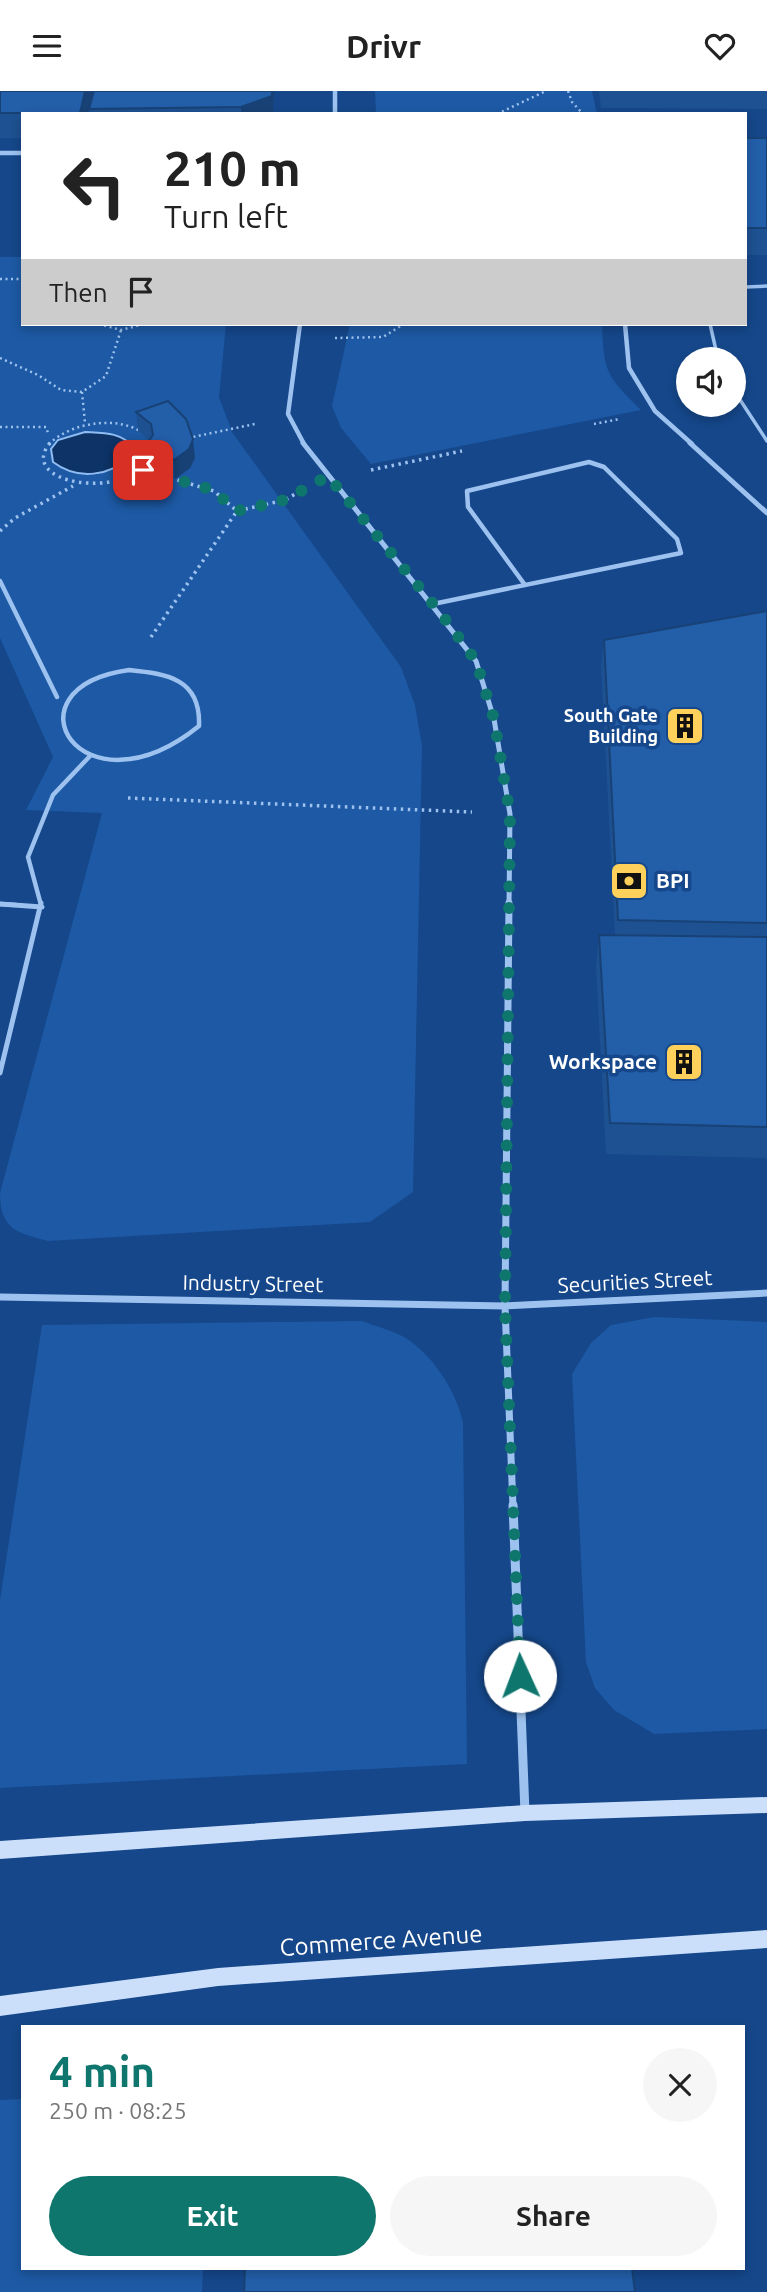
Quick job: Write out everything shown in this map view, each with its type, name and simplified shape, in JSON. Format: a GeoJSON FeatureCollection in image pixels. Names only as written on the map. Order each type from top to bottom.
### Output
{"type":"FeatureCollection","features":[{"type":"Feature","properties":{"kind":"main road"},"geometry":{"type":"LineString","coordinates":[[0,1850],[525,1812],[767,1805]]}},
{"type":"Feature","properties":{"kind":"main road","name":"Commerce Avenue"},"geometry":{"type":"LineString","coordinates":[[0,2006],[218,1977],[767,1939]]}},
{"type":"Feature","properties":{"kind":"street"},"geometry":{"type":"LineString","coordinates":[[335,91],[335,112]]}},
{"type":"Feature","properties":{"kind":"street"},"geometry":{"type":"LineString","coordinates":[[0,153],[21,153]]}},
{"type":"Feature","properties":{"kind":"street"},"geometry":{"type":"LineString","coordinates":[[299,326],[288,414],[301,440],[328,476],[476,661],[494,719],[510,814],[505,1306],[525,1812]]}},
{"type":"Feature","properties":{"kind":"street"},"geometry":{"type":"LineString","coordinates":[[625,326],[629,368],[655,411],[767,513]]}},
{"type":"Feature","properties":{"kind":"street","name":"Securities Street"},"geometry":{"type":"LineString","coordinates":[[505,1306],[767,1293]]}},
{"type":"Feature","properties":{"kind":"street","name":"Industry Street"},"geometry":{"type":"LineString","coordinates":[[0,1297],[505,1306]]}},
{"type":"Feature","properties":{"kind":"lane"},"geometry":{"type":"LineString","coordinates":[[747,287],[767,286]]}},
{"type":"Feature","properties":{"kind":"lane"},"geometry":{"type":"LineString","coordinates":[[710,326],[715,347]]}},
{"type":"Feature","properties":{"kind":"lane"},"geometry":{"type":"LineString","coordinates":[[746,409],[767,441]]}},
{"type":"Feature","properties":{"kind":"lane"},"geometry":{"type":"LineString","coordinates":[[433,604],[681,553],[677,539],[670,531],[604,467],[589,462],[467,491],[468,507],[525,585]]}},
{"type":"Feature","properties":{"kind":"lane"},"geometry":{"type":"LineString","coordinates":[[0,581],[57,697]]}},
{"type":"Feature","properties":{"kind":"lane"},"geometry":{"type":"LineString","coordinates":[[77,681],[103,673],[129,670],[152,672],[175,679],[190,688],[199,700],[201,712],[199,726],[169,748],[145,756],[117,759],[79,753]]}},
{"type":"Feature","properties":{"kind":"lane"},"geometry":{"type":"LineString","coordinates":[[53,703],[67,689]]}},
{"type":"Feature","properties":{"kind":"lane"},"geometry":{"type":"LineString","coordinates":[[0,1073],[42,907],[28,857],[53,795],[90,756]]}},
{"type":"Feature","properties":{"kind":"lane"},"geometry":{"type":"LineString","coordinates":[[0,904],[42,907]]}},
{"type":"Feature","properties":{"kind":"path"},"geometry":{"type":"LineString","coordinates":[[501,112],[547,91]]}},
{"type":"Feature","properties":{"kind":"path"},"geometry":{"type":"LineString","coordinates":[[568,91],[572,102],[581,112]]}},
{"type":"Feature","properties":{"kind":"path"},"geometry":{"type":"LineString","coordinates":[[0,279],[21,279]]}},
{"type":"Feature","properties":{"kind":"path"},"geometry":{"type":"LineString","coordinates":[[102,326],[121,330],[136,326]]}},
{"type":"Feature","properties":{"kind":"path"},"geometry":{"type":"LineString","coordinates":[[296,338],[383,337],[401,326]]}},
{"type":"Feature","properties":{"kind":"path"},"geometry":{"type":"LineString","coordinates":[[0,358],[38,375],[61,390],[82,392],[106,376],[121,330]]}},
{"type":"Feature","properties":{"kind":"path"},"geometry":{"type":"LineString","coordinates":[[82,392],[85,423]]}},
{"type":"Feature","properties":{"kind":"path"},"geometry":{"type":"LineString","coordinates":[[42,437],[85,423],[122,425],[138,431],[153,443],[155,454],[143,470],[113,482],[75,485],[57,482]]}},
{"type":"Feature","properties":{"kind":"path"},"geometry":{"type":"LineString","coordinates":[[187,438],[257,424]]}},
{"type":"Feature","properties":{"kind":"path"},"geometry":{"type":"LineString","coordinates":[[0,427],[46,427],[48,433]]}},
{"type":"Feature","properties":{"kind":"path"},"geometry":{"type":"LineString","coordinates":[[153,443],[164,441]]}},
{"type":"Feature","properties":{"kind":"path"},"geometry":{"type":"LineString","coordinates":[[143,470],[213,490],[237,511]]}},
{"type":"Feature","properties":{"kind":"path"},"geometry":{"type":"LineString","coordinates":[[129,670],[237,511],[285,500],[328,476]]}},
{"type":"Feature","properties":{"kind":"path"},"geometry":{"type":"LineString","coordinates":[[0,531],[15,518],[75,485]]}},
{"type":"Feature","properties":{"kind":"path"},"geometry":{"type":"LineString","coordinates":[[53,795],[510,814]]}},
{"type":"Feature","properties":{"kind":"shaded area"},"geometry":{"type":"Polygon","coordinates":[[[375,91],[592,91],[597,112],[376,112],[375,91]]]}},
{"type":"Feature","properties":{"kind":"shaded area"},"geometry":{"type":"Polygon","coordinates":[[[0,257],[21,257],[21,326],[226,326],[219,397],[232,432],[401,667],[415,705],[422,746],[413,1192],[370,1222],[48,1241],[20,1232],[7,1222],[3,1215],[0,1193],[102,813],[26,810],[53,757],[0,638],[0,257]]]}},
{"type":"Feature","properties":{"kind":"shaded area"},"geometry":{"type":"Polygon","coordinates":[[[350,326],[602,326],[604,353],[609,372],[620,389],[641,410],[371,464],[341,428],[332,406],[350,326]]]}},
{"type":"Feature","properties":{"kind":"shaded area"},"geometry":{"type":"Polygon","coordinates":[[[85,432],[123,438],[133,447],[132,456],[114,468],[94,474],[73,472],[53,462],[51,449],[58,440],[85,432]]]}},
{"type":"Feature","properties":{"kind":"shaded area"},"geometry":{"type":"Polygon","coordinates":[[[654,1317],[767,1322],[767,1729],[654,1734],[614,1710],[595,1688],[586,1662],[572,1374],[591,1343],[611,1325],[654,1317]]]}},
{"type":"Feature","properties":{"kind":"shaded area"},"geometry":{"type":"Polygon","coordinates":[[[362,1321],[404,1337],[424,1353],[448,1385],[463,1422],[467,1764],[0,1788],[0,1600],[42,1325],[362,1321]]]}},
{"type":"Feature","properties":{"kind":"shaded area"},"geometry":{"type":"Polygon","coordinates":[[[21,2099],[21,2270],[203,2270],[202,2292],[0,2292],[0,2100],[21,2099]]]}},
{"type":"Feature","properties":{"kind":"building"},"geometry":{"type":"Polygon","coordinates":[[[0,91],[85,91],[80,112],[0,113],[0,91]]]}},
{"type":"Feature","properties":{"kind":"building"},"geometry":{"type":"Polygon","coordinates":[[[94,91],[272,91],[272,96],[241,107],[89,109],[94,91]]]}},
{"type":"Feature","properties":{"kind":"building"},"geometry":{"type":"Polygon","coordinates":[[[747,138],[767,138],[767,228],[747,228],[747,138]]]}},
{"type":"Feature","properties":{"kind":"building"},"geometry":{"type":"Polygon","coordinates":[[[168,401],[186,419],[193,439],[189,449],[174,460],[141,451],[153,435],[151,424],[136,412],[168,401]]]}},
{"type":"Feature","properties":{"kind":"building"},"geometry":{"type":"Polygon","coordinates":[[[767,611],[767,923],[618,920],[604,640],[767,611]]]}},
{"type":"Feature","properties":{"kind":"building","name":"Workspace"},"geometry":{"type":"Polygon","coordinates":[[[599,935],[767,937],[767,1127],[610,1123],[599,935]]]}},
{"type":"Feature","properties":{"kind":"building"},"geometry":{"type":"Polygon","coordinates":[[[245,2270],[632,2270],[635,2292],[244,2292],[245,2270]]]}},
{"type":"Feature","properties":{"kind":"place","name":"South Gate Building"},"geometry":{"type":"Point","coordinates":[685,726]}},
{"type":"Feature","properties":{"kind":"place","name":"BPI"},"geometry":{"type":"Point","coordinates":[629,881]}},
{"type":"Feature","properties":{"kind":"place","name":"Workspace"},"geometry":{"type":"Point","coordinates":[684,1062]}},
{"type":"Feature","properties":{"kind":"route"},"geometry":{"type":"LineString","coordinates":[[143,470],[213,490],[237,511],[285,500],[328,476],[442,615],[476,661],[494,719],[510,814],[505,1306],[520,1676]]}}]}
